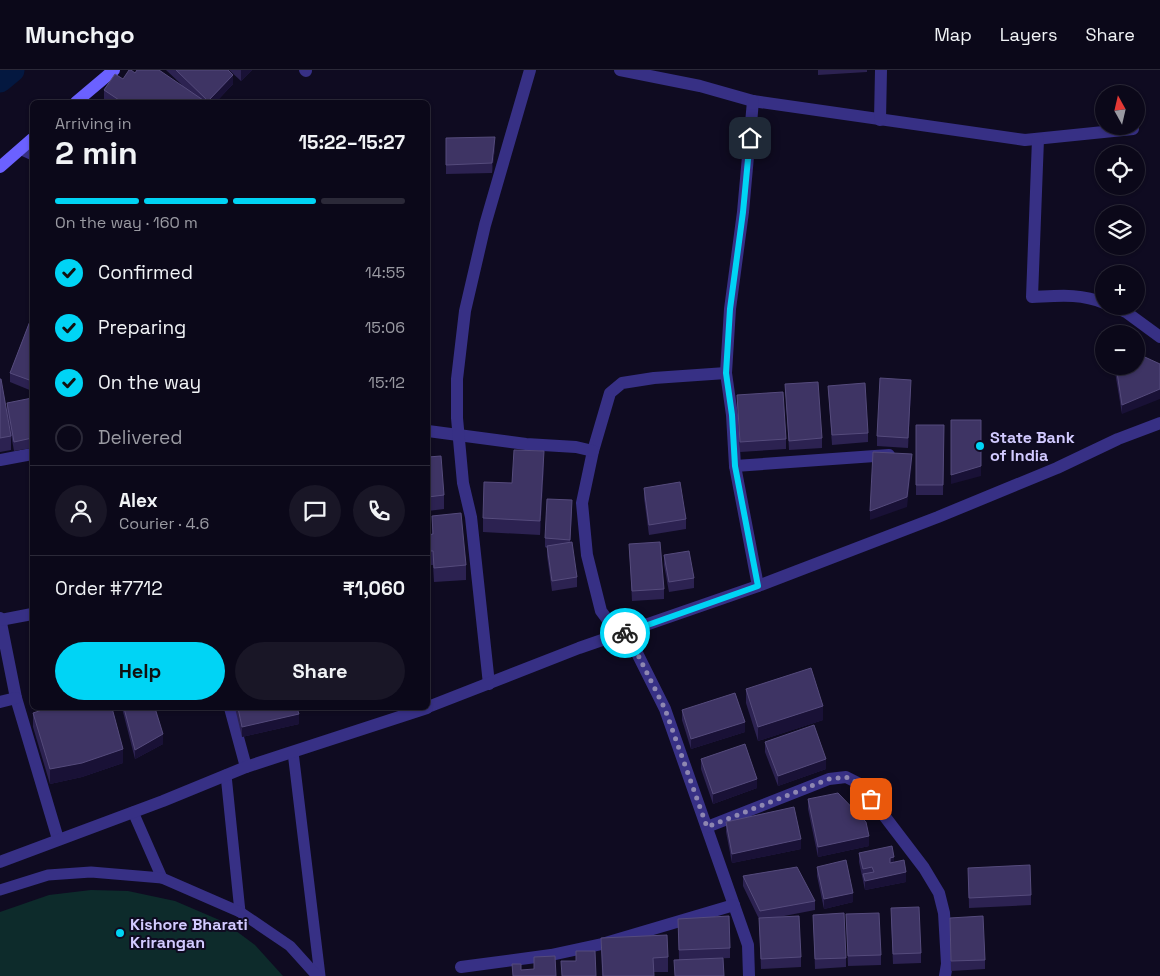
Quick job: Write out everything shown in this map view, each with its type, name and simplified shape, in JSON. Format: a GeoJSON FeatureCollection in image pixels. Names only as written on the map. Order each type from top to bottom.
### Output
{"type":"FeatureCollection","features":[{"type":"Feature","properties":{"kind":"street"},"geometry":{"type":"LineString","coordinates":[[78,100],[114,70]]}},
{"type":"Feature","properties":{"kind":"street"},"geometry":{"type":"LineString","coordinates":[[489,684],[471,517],[463,483],[457,418],[457,379],[465,310],[485,225],[530,70]]}},
{"type":"Feature","properties":{"kind":"street"},"geometry":{"type":"LineString","coordinates":[[620,70],[700,86],[753,101],[1024,140],[1095,133]]}},
{"type":"Feature","properties":{"kind":"street"},"geometry":{"type":"LineString","coordinates":[[880,120],[881,70]]}},
{"type":"Feature","properties":{"kind":"street"},"geometry":{"type":"LineString","coordinates":[[753,101],[743,212],[730,309],[726,373],[732,415],[735,466],[758,586]]}},
{"type":"Feature","properties":{"kind":"street"},"geometry":{"type":"LineString","coordinates":[[1038,139],[1032,297],[1071,295],[1095,299]]}},
{"type":"Feature","properties":{"kind":"street"},"geometry":{"type":"LineString","coordinates":[[0,167],[27,152]]}},
{"type":"Feature","properties":{"kind":"street"},"geometry":{"type":"LineString","coordinates":[[1130,315],[1160,337]]}},
{"type":"Feature","properties":{"kind":"street"},"geometry":{"type":"LineString","coordinates":[[726,373],[654,378],[622,383],[610,393],[593,451],[582,504],[587,555],[601,611],[619,635],[636,651],[665,709],[748,946],[749,976]]}},
{"type":"Feature","properties":{"kind":"street"},"geometry":{"type":"LineString","coordinates":[[430,706],[579,648],[758,586],[938,517],[1057,468],[1118,439],[1160,423]]}},
{"type":"Feature","properties":{"kind":"street"},"geometry":{"type":"LineString","coordinates":[[430,431],[526,444],[576,447],[593,451]]}},
{"type":"Feature","properties":{"kind":"street"},"geometry":{"type":"LineString","coordinates":[[0,460],[30,454]]}},
{"type":"Feature","properties":{"kind":"street"},"geometry":{"type":"LineString","coordinates":[[735,466],[898,455]]}},
{"type":"Feature","properties":{"kind":"street"},"geometry":{"type":"LineString","coordinates":[[454,518],[471,517]]}},
{"type":"Feature","properties":{"kind":"street"},"geometry":{"type":"LineString","coordinates":[[30,614],[0,619],[16,698],[58,839]]}},
{"type":"Feature","properties":{"kind":"street"},"geometry":{"type":"LineString","coordinates":[[0,702],[16,698]]}},
{"type":"Feature","properties":{"kind":"street"},"geometry":{"type":"LineString","coordinates":[[231,710],[246,767]]}},
{"type":"Feature","properties":{"kind":"street"},"geometry":{"type":"LineString","coordinates":[[0,862],[246,767],[418,710]]}},
{"type":"Feature","properties":{"kind":"street"},"geometry":{"type":"LineString","coordinates":[[707,827],[829,779],[846,777],[860,784],[924,868],[939,893],[944,913],[947,964],[945,976]]}},
{"type":"Feature","properties":{"kind":"street"},"geometry":{"type":"LineString","coordinates":[[460,967],[551,955],[602,944],[734,905]]}},
{"type":"Feature","properties":{"kind":"lane"},"geometry":{"type":"LineString","coordinates":[[293,752],[319,976]]}},
{"type":"Feature","properties":{"kind":"lane"},"geometry":{"type":"LineString","coordinates":[[226,775],[240,912]]}},
{"type":"Feature","properties":{"kind":"lane"},"geometry":{"type":"LineString","coordinates":[[133,812],[162,878]]}},
{"type":"Feature","properties":{"kind":"lane"},"geometry":{"type":"LineString","coordinates":[[0,890],[48,875],[91,872],[162,878],[240,912],[290,946],[319,976]]}},
{"type":"Feature","properties":{"kind":"green space","name":"Kishore Bharati Krirangan"},"geometry":{"type":"Polygon","coordinates":[[[91,890],[128,891],[175,901],[224,922],[255,945],[283,976],[0,976],[0,912],[49,895],[91,890]]]}},
{"type":"Feature","properties":{"kind":"building"},"geometry":{"type":"Polygon","coordinates":[[[129,70],[135,73],[137,70],[159,70],[203,100],[119,100],[104,90],[115,74],[123,79],[129,70]]]}},
{"type":"Feature","properties":{"kind":"building"},"geometry":{"type":"Polygon","coordinates":[[[176,70],[228,70],[233,75],[207,100],[176,70]]]}},
{"type":"Feature","properties":{"kind":"building"},"geometry":{"type":"Polygon","coordinates":[[[495,137],[492,163],[446,165],[446,138],[495,137]]]}},
{"type":"Feature","properties":{"kind":"building"},"geometry":{"type":"Polygon","coordinates":[[[30,321],[30,380],[10,373],[30,321]]]}},
{"type":"Feature","properties":{"kind":"building"},"geometry":{"type":"Polygon","coordinates":[[[1145,357],[1160,364],[1160,389],[1122,405],[1117,375],[1145,375],[1145,357]]]}},
{"type":"Feature","properties":{"kind":"building"},"geometry":{"type":"Polygon","coordinates":[[[880,378],[911,380],[908,438],[877,436],[880,378]]]}},
{"type":"Feature","properties":{"kind":"building"},"geometry":{"type":"Polygon","coordinates":[[[0,379],[11,436],[0,438],[0,379]]]}},
{"type":"Feature","properties":{"kind":"building"},"geometry":{"type":"Polygon","coordinates":[[[818,382],[822,438],[789,441],[785,384],[818,382]]]}},
{"type":"Feature","properties":{"kind":"building"},"geometry":{"type":"Polygon","coordinates":[[[865,383],[868,433],[832,435],[828,386],[865,383]]]}},
{"type":"Feature","properties":{"kind":"building"},"geometry":{"type":"Polygon","coordinates":[[[783,392],[786,439],[740,442],[737,395],[783,392]]]}},
{"type":"Feature","properties":{"kind":"building"},"geometry":{"type":"Polygon","coordinates":[[[30,398],[30,438],[14,442],[7,403],[30,398]]]}},
{"type":"Feature","properties":{"kind":"building"},"geometry":{"type":"Polygon","coordinates":[[[951,420],[981,420],[981,466],[951,475],[951,420]]]}},
{"type":"Feature","properties":{"kind":"building"},"geometry":{"type":"Polygon","coordinates":[[[916,425],[944,425],[943,485],[916,485],[916,425]]]}},
{"type":"Feature","properties":{"kind":"building"},"geometry":{"type":"Polygon","coordinates":[[[514,450],[544,451],[540,521],[483,518],[484,482],[512,483],[514,450]]]}},
{"type":"Feature","properties":{"kind":"building"},"geometry":{"type":"Polygon","coordinates":[[[873,452],[912,454],[907,497],[870,511],[873,452]]]}},
{"type":"Feature","properties":{"kind":"building"},"geometry":{"type":"Polygon","coordinates":[[[441,456],[444,495],[430,497],[430,457],[441,456]]]}},
{"type":"Feature","properties":{"kind":"building"},"geometry":{"type":"Polygon","coordinates":[[[680,482],[686,519],[649,525],[644,488],[680,482]]]}},
{"type":"Feature","properties":{"kind":"building"},"geometry":{"type":"Polygon","coordinates":[[[547,499],[572,500],[570,540],[545,538],[547,499]]]}},
{"type":"Feature","properties":{"kind":"building"},"geometry":{"type":"Polygon","coordinates":[[[461,513],[466,565],[434,568],[433,551],[430,551],[430,535],[433,534],[432,516],[461,513]]]}},
{"type":"Feature","properties":{"kind":"building"},"geometry":{"type":"Polygon","coordinates":[[[572,542],[577,577],[552,581],[547,546],[572,542]]]}},
{"type":"Feature","properties":{"kind":"building"},"geometry":{"type":"Polygon","coordinates":[[[660,542],[664,589],[632,591],[629,544],[660,542]]]}},
{"type":"Feature","properties":{"kind":"building"},"geometry":{"type":"Polygon","coordinates":[[[689,551],[694,578],[669,582],[664,555],[689,551]]]}},
{"type":"Feature","properties":{"kind":"building"},"geometry":{"type":"Polygon","coordinates":[[[811,668],[823,706],[758,727],[746,689],[811,668]]]}},
{"type":"Feature","properties":{"kind":"building"},"geometry":{"type":"Polygon","coordinates":[[[735,693],[745,722],[691,739],[682,710],[735,693]]]}},
{"type":"Feature","properties":{"kind":"building"},"geometry":{"type":"Polygon","coordinates":[[[42,710],[113,710],[123,749],[82,763],[50,769],[33,713],[42,710]]]}},
{"type":"Feature","properties":{"kind":"building"},"geometry":{"type":"Polygon","coordinates":[[[125,710],[156,710],[163,734],[135,750],[125,710]]]}},
{"type":"Feature","properties":{"kind":"building"},"geometry":{"type":"Polygon","coordinates":[[[238,710],[298,710],[299,714],[242,727],[238,710]]]}},
{"type":"Feature","properties":{"kind":"building"},"geometry":{"type":"Polygon","coordinates":[[[814,725],[826,759],[778,776],[765,742],[814,725]]]}},
{"type":"Feature","properties":{"kind":"building"},"geometry":{"type":"Polygon","coordinates":[[[745,744],[757,779],[713,794],[701,759],[745,744]]]}},
{"type":"Feature","properties":{"kind":"building"},"geometry":{"type":"Polygon","coordinates":[[[838,793],[866,822],[869,836],[818,847],[808,799],[838,793]]]}},
{"type":"Feature","properties":{"kind":"building"},"geometry":{"type":"Polygon","coordinates":[[[794,807],[801,839],[732,854],[726,822],[794,807]]]}},
{"type":"Feature","properties":{"kind":"building"},"geometry":{"type":"Polygon","coordinates":[[[892,846],[894,857],[890,858],[890,863],[904,860],[906,872],[865,881],[863,874],[874,872],[872,867],[863,869],[859,853],[892,846]]]}},
{"type":"Feature","properties":{"kind":"building"},"geometry":{"type":"Polygon","coordinates":[[[846,860],[853,893],[824,899],[817,867],[846,860]]]}},
{"type":"Feature","properties":{"kind":"building"},"geometry":{"type":"Polygon","coordinates":[[[1030,865],[1031,895],[969,898],[968,868],[1030,865]]]}},
{"type":"Feature","properties":{"kind":"building"},"geometry":{"type":"Polygon","coordinates":[[[797,867],[815,901],[760,911],[743,876],[797,867]]]}},
{"type":"Feature","properties":{"kind":"building"},"geometry":{"type":"Polygon","coordinates":[[[919,907],[921,953],[893,954],[891,908],[919,907]]]}},
{"type":"Feature","properties":{"kind":"building"},"geometry":{"type":"Polygon","coordinates":[[[844,913],[846,958],[815,959],[813,915],[844,913]]]}},
{"type":"Feature","properties":{"kind":"building"},"geometry":{"type":"Polygon","coordinates":[[[879,913],[881,955],[848,956],[846,914],[879,913]]]}},
{"type":"Feature","properties":{"kind":"building"},"geometry":{"type":"Polygon","coordinates":[[[729,916],[730,948],[679,950],[678,919],[729,916]]]}},
{"type":"Feature","properties":{"kind":"building"},"geometry":{"type":"Polygon","coordinates":[[[799,916],[801,957],[761,959],[759,918],[799,916]]]}},
{"type":"Feature","properties":{"kind":"building"},"geometry":{"type":"Polygon","coordinates":[[[983,916],[985,960],[951,961],[950,918],[983,916]]]}},
{"type":"Feature","properties":{"kind":"building"},"geometry":{"type":"Polygon","coordinates":[[[667,935],[668,957],[653,958],[654,976],[603,976],[601,938],[667,935]]]}},
{"type":"Feature","properties":{"kind":"building"},"geometry":{"type":"Polygon","coordinates":[[[576,951],[595,951],[596,976],[562,976],[561,961],[576,961],[576,951]]]}},
{"type":"Feature","properties":{"kind":"building"},"geometry":{"type":"Polygon","coordinates":[[[555,956],[556,976],[513,976],[512,964],[521,964],[521,970],[534,969],[534,957],[555,956]]]}},
{"type":"Feature","properties":{"kind":"building"},"geometry":{"type":"Polygon","coordinates":[[[723,958],[724,976],[675,976],[674,960],[723,958]]]}},
{"type":"Feature","properties":{"kind":"waterway"},"geometry":{"type":"LineString","coordinates":[[0,80],[12,70]]}},
{"type":"Feature","properties":{"kind":"way so far"},"geometry":{"type":"LineString","coordinates":[[625,633],[619,635],[636,651],[665,709],[707,827],[829,779],[846,777],[860,784],[871,799]]}},
{"type":"Feature","properties":{"kind":"place","name":"State Bank of India"},"geometry":{"type":"Point","coordinates":[980,446]}},
{"type":"Feature","properties":{"kind":"place","name":"Kishore Bharati Krirangan"},"geometry":{"type":"Point","coordinates":[120,933]}},
{"type":"Feature","properties":{"kind":"route"},"geometry":{"type":"LineString","coordinates":[[625,633],[758,586],[735,466],[732,415],[726,373],[730,309],[743,212],[750,138]]}}]}
